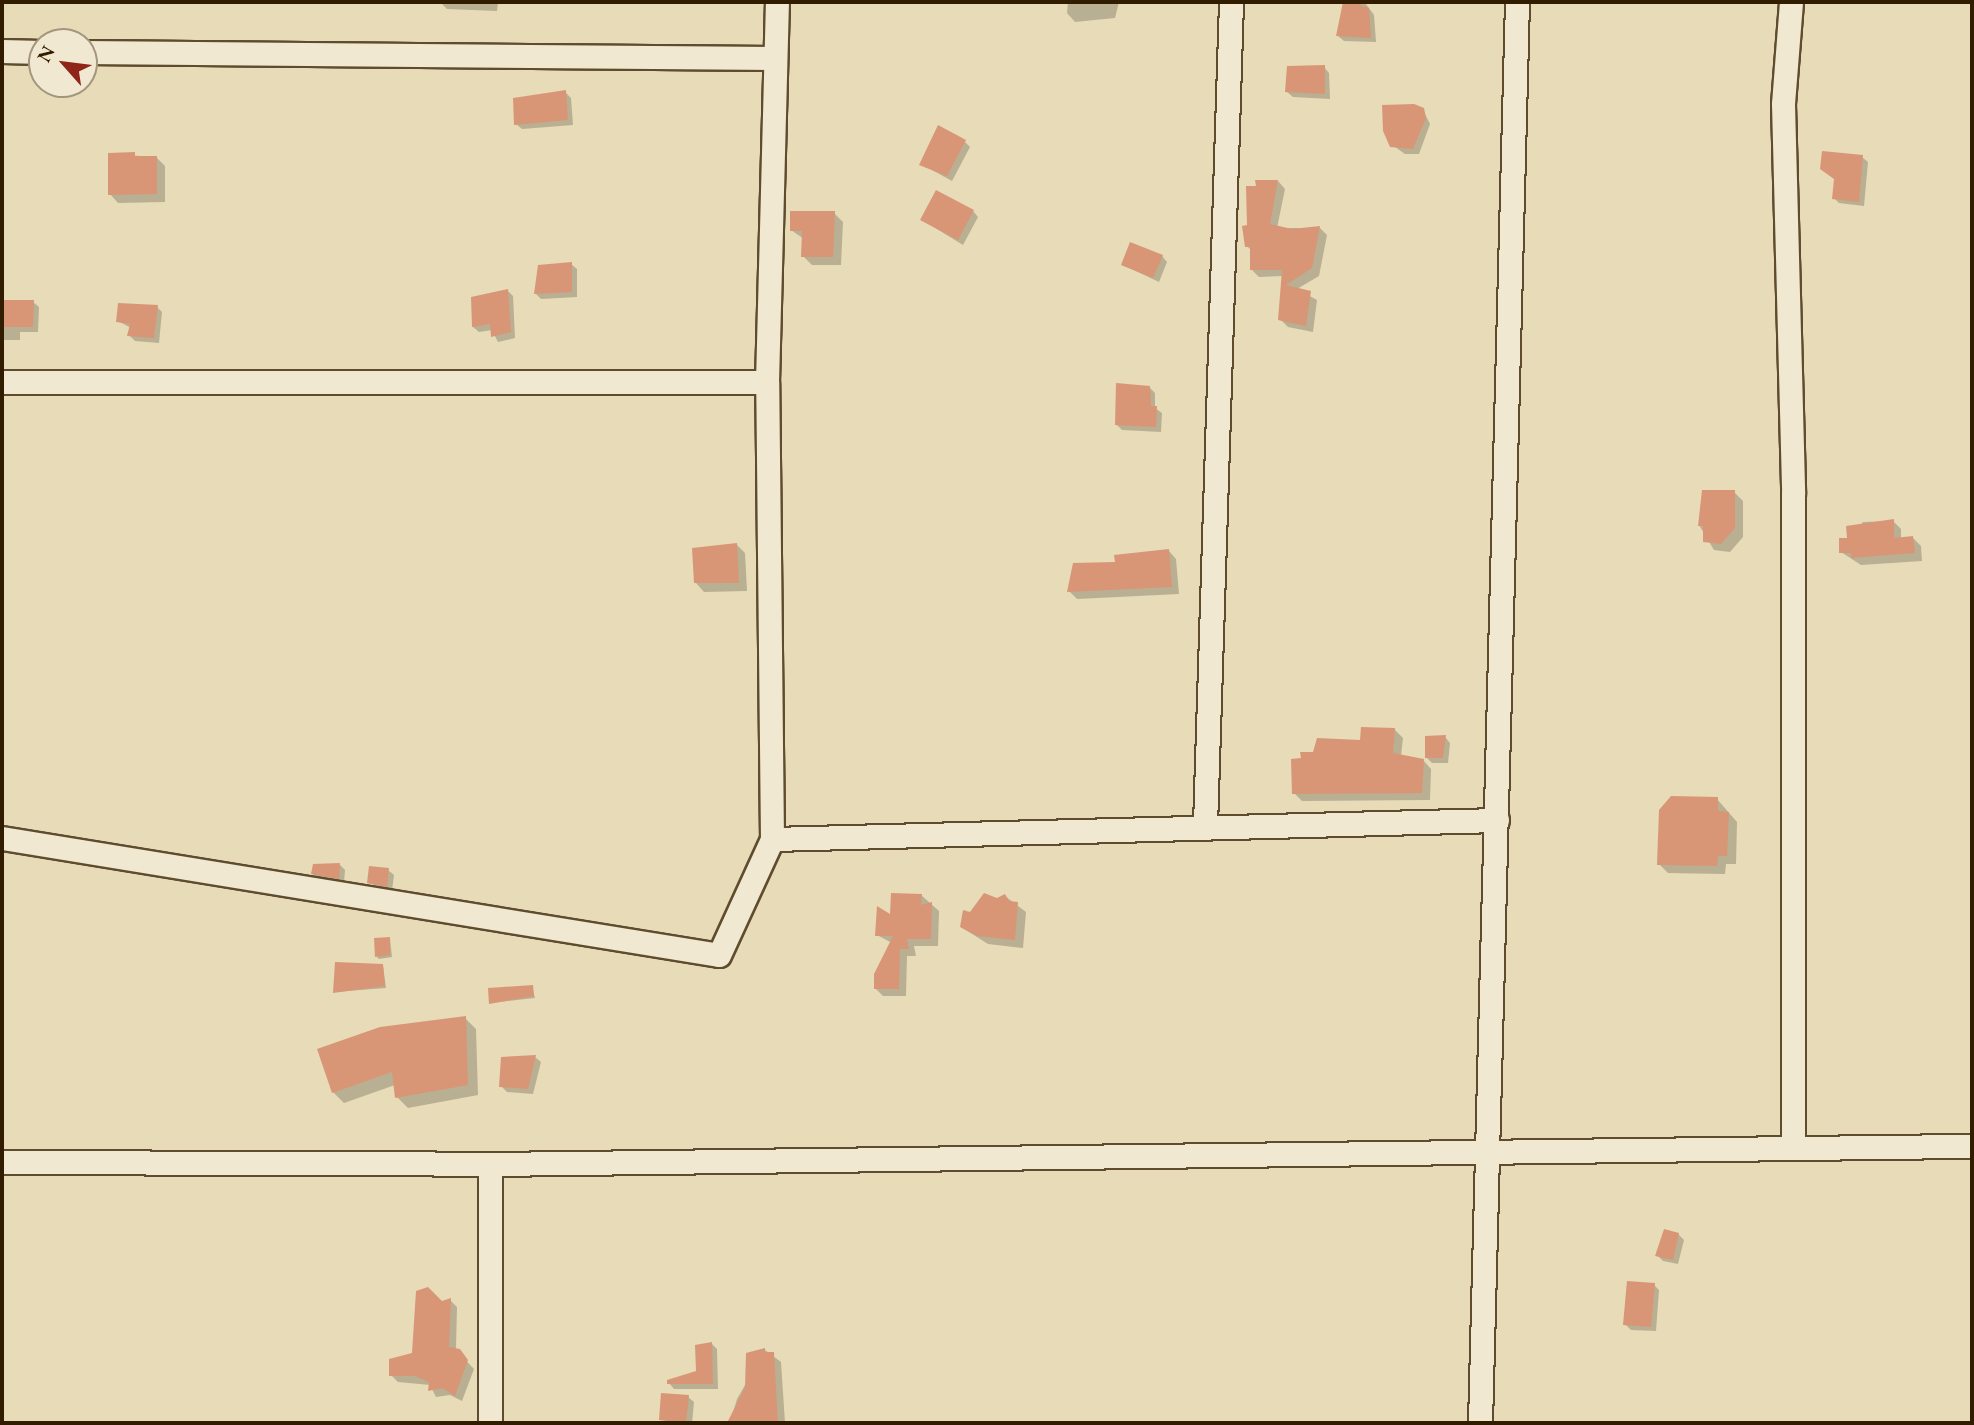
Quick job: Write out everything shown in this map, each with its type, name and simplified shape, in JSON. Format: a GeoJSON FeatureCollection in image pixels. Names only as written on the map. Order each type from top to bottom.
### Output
{"type":"FeatureCollection","features":[{"type":"Feature","properties":{"kind":"street"},"geometry":{"type":"LineString","coordinates":[[2,838],[719,955],[772,839],[766,382],[777,2]]}},
{"type":"Feature","properties":{"kind":"street"},"geometry":{"type":"LineString","coordinates":[[1205,825],[1231,2]]}},
{"type":"Feature","properties":{"kind":"street"},"geometry":{"type":"LineString","coordinates":[[1480,1423],[1490,1149],[1517,2]]}},
{"type":"Feature","properties":{"kind":"street"},"geometry":{"type":"LineString","coordinates":[[1791,2],[1783,104],[1793,494],[1793,1145]]}},
{"type":"Feature","properties":{"kind":"street"},"geometry":{"type":"LineString","coordinates":[[2,51],[28,52]]}},
{"type":"Feature","properties":{"kind":"street"},"geometry":{"type":"LineString","coordinates":[[98,52],[775,58]]}},
{"type":"Feature","properties":{"kind":"street"},"geometry":{"type":"LineString","coordinates":[[2,382],[766,382]]}},
{"type":"Feature","properties":{"kind":"street"},"geometry":{"type":"LineString","coordinates":[[772,839],[1205,825],[1496,820]]}},
{"type":"Feature","properties":{"kind":"street"},"geometry":{"type":"LineString","coordinates":[[2,1162],[490,1164],[1793,1145],[1849,1149],[1972,1146]]}},
{"type":"Feature","properties":{"kind":"street"},"geometry":{"type":"LineString","coordinates":[[490,1164],[490,1423]]}},
{"type":"Feature","properties":{"kind":"building"},"geometry":{"type":"Polygon","coordinates":[[[1343,2],[1361,2],[1361,6],[1369,8],[1371,38],[1336,36],[1343,2]]]}},
{"type":"Feature","properties":{"kind":"building"},"geometry":{"type":"Polygon","coordinates":[[[1325,65],[1325,94],[1285,92],[1287,66],[1325,65]]]}},
{"type":"Feature","properties":{"kind":"building"},"geometry":{"type":"Polygon","coordinates":[[[566,90],[568,120],[514,125],[513,98],[566,90]]]}},
{"type":"Feature","properties":{"kind":"building"},"geometry":{"type":"Polygon","coordinates":[[[1414,104],[1424,108],[1426,118],[1413,149],[1390,147],[1383,131],[1382,105],[1414,104]]]}},
{"type":"Feature","properties":{"kind":"building"},"geometry":{"type":"Polygon","coordinates":[[[938,125],[966,140],[947,176],[919,165],[938,125]]]}},
{"type":"Feature","properties":{"kind":"building"},"geometry":{"type":"Polygon","coordinates":[[[1822,151],[1863,155],[1859,202],[1832,199],[1834,179],[1820,169],[1822,151]]]}},
{"type":"Feature","properties":{"kind":"building"},"geometry":{"type":"Polygon","coordinates":[[[135,152],[135,156],[157,156],[157,194],[108,195],[108,153],[135,152]]]}},
{"type":"Feature","properties":{"kind":"building"},"geometry":{"type":"Polygon","coordinates":[[[1255,180],[1278,180],[1270,224],[1292,229],[1320,226],[1312,268],[1286,285],[1311,291],[1306,326],[1278,320],[1282,270],[1250,270],[1250,247],[1245,247],[1242,226],[1247,225],[1246,186],[1256,186],[1255,180]]]}},
{"type":"Feature","properties":{"kind":"building"},"geometry":{"type":"Polygon","coordinates":[[[936,190],[974,210],[958,240],[920,220],[936,190]]]}},
{"type":"Feature","properties":{"kind":"building"},"geometry":{"type":"Polygon","coordinates":[[[790,211],[835,211],[833,257],[801,257],[802,231],[790,231],[790,211]]]}},
{"type":"Feature","properties":{"kind":"building"},"geometry":{"type":"Polygon","coordinates":[[[1130,242],[1163,255],[1153,278],[1121,265],[1130,242]]]}},
{"type":"Feature","properties":{"kind":"building"},"geometry":{"type":"Polygon","coordinates":[[[572,262],[572,292],[534,294],[538,265],[572,262]]]}},
{"type":"Feature","properties":{"kind":"building"},"geometry":{"type":"Polygon","coordinates":[[[508,289],[511,332],[491,337],[490,324],[472,327],[471,297],[508,289]]]}},
{"type":"Feature","properties":{"kind":"building"},"geometry":{"type":"Polygon","coordinates":[[[2,300],[34,300],[33,327],[2,327],[2,300]]]}},
{"type":"Feature","properties":{"kind":"building"},"geometry":{"type":"Polygon","coordinates":[[[118,303],[158,305],[154,338],[127,336],[130,324],[116,322],[118,303]]]}},
{"type":"Feature","properties":{"kind":"building"},"geometry":{"type":"Polygon","coordinates":[[[1116,383],[1150,386],[1151,406],[1157,406],[1156,427],[1115,425],[1116,383]]]}},
{"type":"Feature","properties":{"kind":"building"},"geometry":{"type":"Polygon","coordinates":[[[1702,490],[1735,490],[1735,528],[1721,544],[1703,542],[1703,526],[1698,526],[1702,490]]]}},
{"type":"Feature","properties":{"kind":"building"},"geometry":{"type":"Polygon","coordinates":[[[1894,519],[1894,538],[1913,536],[1915,553],[1851,558],[1851,553],[1839,553],[1839,538],[1847,538],[1846,526],[1894,519]]]}},
{"type":"Feature","properties":{"kind":"building"},"geometry":{"type":"Polygon","coordinates":[[[737,543],[739,583],[694,583],[692,548],[737,543]]]}},
{"type":"Feature","properties":{"kind":"building"},"geometry":{"type":"Polygon","coordinates":[[[1169,549],[1172,587],[1067,592],[1073,563],[1115,562],[1114,555],[1169,549]]]}},
{"type":"Feature","properties":{"kind":"building"},"geometry":{"type":"Polygon","coordinates":[[[1361,727],[1395,728],[1393,753],[1424,759],[1422,793],[1292,794],[1291,759],[1301,758],[1300,752],[1313,752],[1317,738],[1360,740],[1361,727]]]}},
{"type":"Feature","properties":{"kind":"building"},"geometry":{"type":"Polygon","coordinates":[[[1446,735],[1443,758],[1425,758],[1425,736],[1446,735]]]}},
{"type":"Feature","properties":{"kind":"building"},"geometry":{"type":"Polygon","coordinates":[[[1671,796],[1718,797],[1718,811],[1729,812],[1727,856],[1718,856],[1717,866],[1657,865],[1659,810],[1671,796]]]}},
{"type":"Feature","properties":{"kind":"building"},"geometry":{"type":"Polygon","coordinates":[[[340,863],[339,879],[311,874],[313,864],[340,863]]]}},
{"type":"Feature","properties":{"kind":"building"},"geometry":{"type":"Polygon","coordinates":[[[369,866],[389,868],[387,887],[367,883],[369,866]]]}},
{"type":"Feature","properties":{"kind":"building"},"geometry":{"type":"Polygon","coordinates":[[[891,893],[922,894],[921,905],[932,902],[931,939],[907,939],[909,949],[900,949],[899,989],[874,989],[874,974],[893,936],[875,936],[877,906],[890,914],[891,893]]]}},
{"type":"Feature","properties":{"kind":"building"},"geometry":{"type":"Polygon","coordinates":[[[984,893],[997,898],[1005,894],[1009,901],[1018,902],[1015,940],[977,936],[960,927],[963,910],[970,912],[984,893]]]}},
{"type":"Feature","properties":{"kind":"building"},"geometry":{"type":"Polygon","coordinates":[[[390,937],[390,955],[375,957],[374,938],[390,937]]]}},
{"type":"Feature","properties":{"kind":"building"},"geometry":{"type":"Polygon","coordinates":[[[335,962],[383,964],[385,986],[333,993],[335,962]]]}},
{"type":"Feature","properties":{"kind":"building"},"geometry":{"type":"Polygon","coordinates":[[[533,985],[534,996],[489,1004],[488,988],[533,985]]]}},
{"type":"Feature","properties":{"kind":"building"},"geometry":{"type":"Polygon","coordinates":[[[466,1016],[468,1085],[395,1098],[392,1072],[332,1093],[317,1049],[380,1027],[466,1016]]]}},
{"type":"Feature","properties":{"kind":"building"},"geometry":{"type":"Polygon","coordinates":[[[536,1055],[528,1089],[499,1087],[501,1057],[536,1055]]]}},
{"type":"Feature","properties":{"kind":"building"},"geometry":{"type":"Polygon","coordinates":[[[1664,1229],[1679,1233],[1673,1260],[1655,1256],[1664,1229]]]}},
{"type":"Feature","properties":{"kind":"building"},"geometry":{"type":"Polygon","coordinates":[[[1627,1281],[1655,1283],[1651,1327],[1623,1325],[1627,1281]]]}},
{"type":"Feature","properties":{"kind":"building"},"geometry":{"type":"Polygon","coordinates":[[[428,1287],[442,1301],[451,1298],[449,1347],[460,1349],[468,1360],[455,1396],[442,1388],[428,1391],[429,1382],[415,1376],[389,1376],[389,1359],[412,1353],[416,1291],[428,1287]]]}},
{"type":"Feature","properties":{"kind":"building"},"geometry":{"type":"Polygon","coordinates":[[[712,1342],[713,1384],[667,1384],[667,1380],[696,1371],[695,1345],[712,1342]]]}},
{"type":"Feature","properties":{"kind":"building"},"geometry":{"type":"Polygon","coordinates":[[[765,1348],[765,1352],[774,1352],[778,1423],[727,1423],[745,1387],[746,1353],[765,1348]]]}},
{"type":"Feature","properties":{"kind":"building"},"geometry":{"type":"Polygon","coordinates":[[[661,1393],[689,1395],[686,1423],[659,1420],[661,1393]]]}}]}
